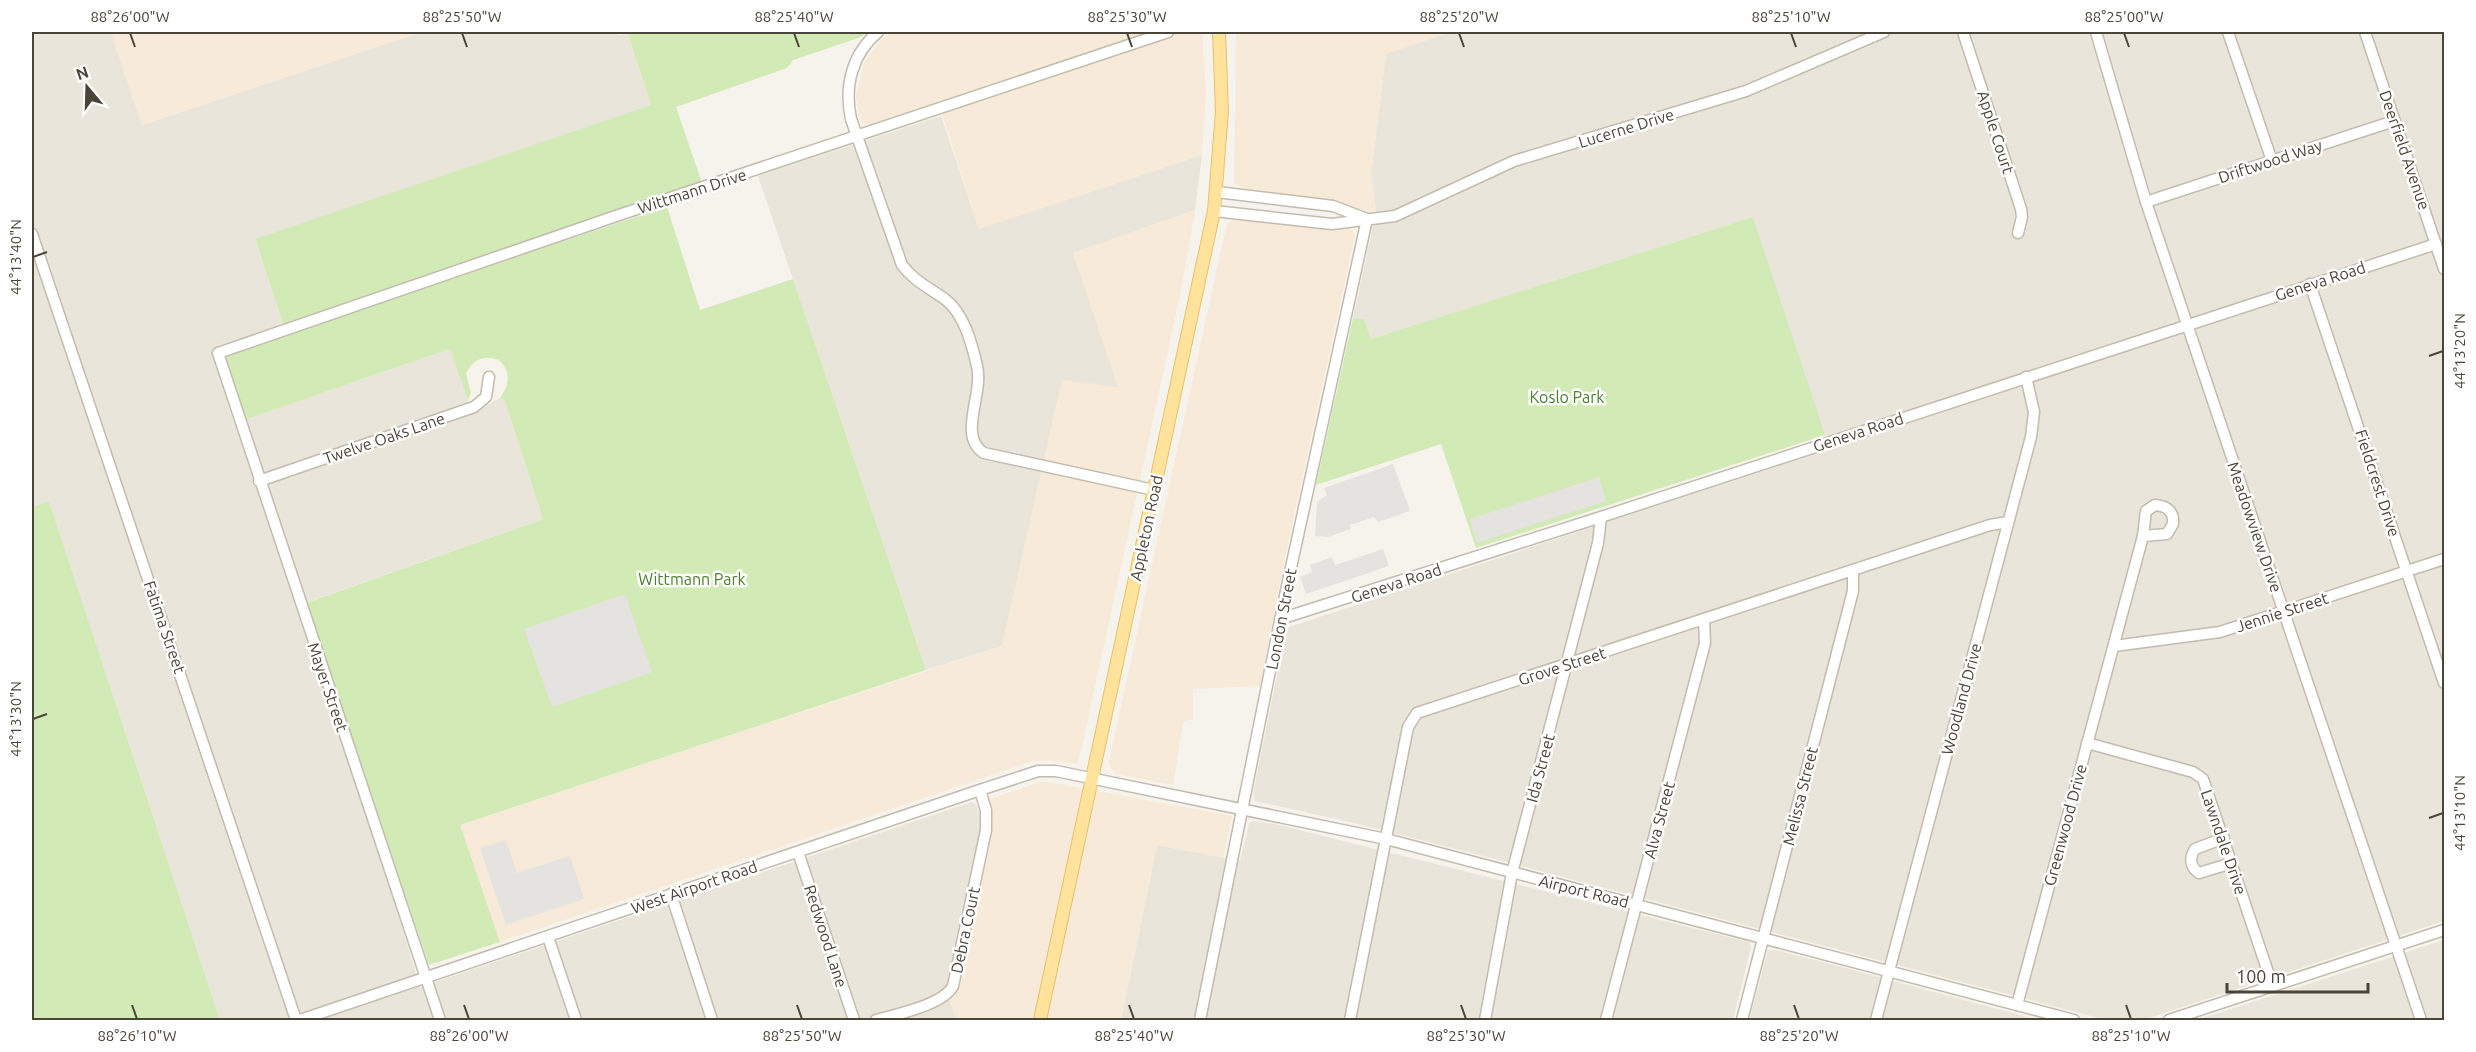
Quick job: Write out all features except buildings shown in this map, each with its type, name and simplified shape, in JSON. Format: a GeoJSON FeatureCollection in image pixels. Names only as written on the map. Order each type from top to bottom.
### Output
{"type":"FeatureCollection","features":[{"type":"Feature","properties":{"kind":"main road","name":"Appleton Road"},"geometry":{"type":"LineString","coordinates":[[1040,1020],[1214,211],[1222,111],[1219,32]]}},
{"type":"Feature","properties":{"kind":"street"},"geometry":{"type":"LineString","coordinates":[[878,32],[858,55],[848,83],[848,99],[857,136],[902,265],[919,284],[950,303],[961,318],[979,375],[980,387],[970,430],[974,444],[984,453],[1154,490]]}},
{"type":"Feature","properties":{"kind":"street","name":"Wittmann Drive"},"geometry":{"type":"LineString","coordinates":[[218,353],[616,216],[1168,32]]}},
{"type":"Feature","properties":{"kind":"street","name":"Lucerne Drive"},"geometry":{"type":"LineString","coordinates":[[1214,211],[1332,224],[1395,216],[1514,162],[1755,88],[1884,32]]}},
{"type":"Feature","properties":{"kind":"street","name":"Apple Court"},"geometry":{"type":"LineString","coordinates":[[1963,32],[2021,209],[2022,217],[2018,233]]}},
{"type":"Feature","properties":{"kind":"street","name":"Meadowview Drive"},"geometry":{"type":"LineString","coordinates":[[2096,32],[2146,202],[2421,1020]]}},
{"type":"Feature","properties":{"kind":"street"},"geometry":{"type":"LineString","coordinates":[[2228,32],[2272,161]]}},
{"type":"Feature","properties":{"kind":"street","name":"Deerfield Avenue"},"geometry":{"type":"LineString","coordinates":[[2365,32],[2445,269]]}},
{"type":"Feature","properties":{"kind":"street","name":"Driftwood Way"},"geometry":{"type":"LineString","coordinates":[[2146,202],[2394,121]]}},
{"type":"Feature","properties":{"kind":"street","name":"Lucerne Drive"},"geometry":{"type":"LineString","coordinates":[[1216,192],[1333,206],[1367,219]]}},
{"type":"Feature","properties":{"kind":"street","name":"London Street"},"geometry":{"type":"LineString","coordinates":[[1200,1020],[1280,619],[1367,219]]}},
{"type":"Feature","properties":{"kind":"street","name":"Fatima Street"},"geometry":{"type":"LineString","coordinates":[[32,234],[34,248],[298,1020]]}},
{"type":"Feature","properties":{"kind":"street","name":"Geneva Road"},"geometry":{"type":"LineString","coordinates":[[1280,619],[1601,517],[2436,244]]}},
{"type":"Feature","properties":{"kind":"street","name":"Fieldcrest Drive"},"geometry":{"type":"LineString","coordinates":[[2310,284],[2445,683]]}},
{"type":"Feature","properties":{"kind":"street","name":"Mayer Street"},"geometry":{"type":"LineString","coordinates":[[218,353],[440,1020]]}},
{"type":"Feature","properties":{"kind":"street","name":"Twelve Oaks Lane"},"geometry":{"type":"LineString","coordinates":[[259,481],[474,407],[486,398],[489,377]]}},
{"type":"Feature","properties":{"kind":"street","name":"Woodland Drive"},"geometry":{"type":"LineString","coordinates":[[1876,1020],[2033,429],[2033,404],[2026,377]]}},
{"type":"Feature","properties":{"kind":"street","name":"Ida Street"},"geometry":{"type":"LineString","coordinates":[[1485,1020],[1512,873],[1568,664],[1598,543],[1601,517]]}},
{"type":"Feature","properties":{"kind":"street","name":"Grove Street"},"geometry":{"type":"LineString","coordinates":[[1350,1020],[1408,726],[1413,716],[1422,710],[1989,525],[2008,522]]}},
{"type":"Feature","properties":{"kind":"street","name":"Greenwood Drive"},"geometry":{"type":"LineString","coordinates":[[2017,1005],[2143,536]]}},
{"type":"Feature","properties":{"kind":"street","name":"Jennie Street"},"geometry":{"type":"LineString","coordinates":[[2114,646],[2220,632],[2445,560]]}},
{"type":"Feature","properties":{"kind":"street","name":"Melissa Street"},"geometry":{"type":"LineString","coordinates":[[1742,1020],[1853,591],[1853,570]]}},
{"type":"Feature","properties":{"kind":"street","name":"Alva Street"},"geometry":{"type":"LineString","coordinates":[[1606,1020],[1705,643],[1704,619]]}},
{"type":"Feature","properties":{"kind":"street","name":"Lawndale Drive"},"geometry":{"type":"LineString","coordinates":[[2088,743],[2197,774],[2203,779],[2273,987]]}},
{"type":"Feature","properties":{"kind":"street","name":"West Airport Road"},"geometry":{"type":"LineString","coordinates":[[298,1020],[980,790],[1047,770],[1091,778]]}},
{"type":"Feature","properties":{"kind":"street","name":"Airport Road"},"geometry":{"type":"LineString","coordinates":[[1091,778],[1386,839],[2074,1020]]}},
{"type":"Feature","properties":{"kind":"street","name":"Debra Court"},"geometry":{"type":"LineString","coordinates":[[876,1020],[937,1000],[949,993],[953,986],[986,830],[986,810],[980,790]]}},
{"type":"Feature","properties":{"kind":"street"},"geometry":{"type":"LineString","coordinates":[[2224,838],[2195,849],[2191,860],[2192,866],[2199,873],[2232,863]]}},
{"type":"Feature","properties":{"kind":"street","name":"Redwood Lane"},"geometry":{"type":"LineString","coordinates":[[798,852],[854,1020]]}},
{"type":"Feature","properties":{"kind":"street"},"geometry":{"type":"LineString","coordinates":[[671,894],[712,1020]]}},
{"type":"Feature","properties":{"kind":"street"},"geometry":{"type":"LineString","coordinates":[[2169,1020],[2445,930]]}},
{"type":"Feature","properties":{"kind":"street"},"geometry":{"type":"LineString","coordinates":[[548,937],[576,1020]]}},
{"type":"Feature","properties":{"kind":"shaded area"},"geometry":{"type":"Polygon","coordinates":[[[32,32],[111,32],[142,125],[422,32],[609,32],[619,35],[628,34],[651,105],[255,240],[284,326],[218,345],[212,352],[234,423],[451,349],[473,414],[500,398],[505,401],[543,519],[296,606],[391,890],[420,987],[972,802],[977,805],[981,834],[946,990],[957,1020],[220,1020],[49,501],[32,507],[32,32]]]}},
{"type":"Feature","properties":{"kind":"shaded area"},"geometry":{"type":"Polygon","coordinates":[[[111,32],[422,32],[142,125],[111,32]]]}},
{"type":"Feature","properties":{"kind":"shaded area"},"geometry":{"type":"Polygon","coordinates":[[[892,32],[1202,32],[1206,93],[1202,155],[979,229],[939,104],[870,125],[863,123],[860,118],[856,97],[864,63],[880,41],[892,32]]]}},
{"type":"Feature","properties":{"kind":"shaded area"},"geometry":{"type":"Polygon","coordinates":[[[1236,32],[1451,32],[1386,54],[1371,174],[1376,212],[1338,202],[1244,188],[1234,183],[1236,32]]]}},
{"type":"Feature","properties":{"kind":"shaded area"},"geometry":{"type":"Polygon","coordinates":[[[1451,32],[2444,32],[2444,921],[2143,1020],[2106,1020],[1479,855],[1354,823],[1255,801],[1253,793],[1286,631],[1289,627],[1829,449],[1753,217],[1371,339],[1364,319],[1353,318],[1376,212],[1371,174],[1386,53],[1451,32]]]}},
{"type":"Feature","properties":{"kind":"shaded area"},"geometry":{"type":"Polygon","coordinates":[[[941,116],[979,229],[1202,155],[1195,210],[1073,253],[1119,388],[1062,381],[1002,646],[926,670],[758,176],[941,116]]]}},
{"type":"Feature","properties":{"kind":"shaded area"},"geometry":{"type":"Polygon","coordinates":[[[1195,210],[1182,286],[1078,764],[1033,761],[500,942],[460,825],[1002,646],[1062,380],[1118,387],[1073,253],[1195,210]]]}},
{"type":"Feature","properties":{"kind":"shaded area"},"geometry":{"type":"Polygon","coordinates":[[[1236,218],[1347,227],[1355,235],[1285,557],[1260,686],[1193,689],[1193,719],[1183,722],[1173,785],[1116,774],[1110,767],[1109,761],[1226,228],[1228,223],[1236,218]]]}},
{"type":"Feature","properties":{"kind":"shaded area"},"geometry":{"type":"Polygon","coordinates":[[[1393,464],[1410,511],[1378,522],[1374,517],[1350,525],[1351,529],[1328,537],[1315,536],[1317,502],[1327,495],[1324,488],[1393,464]]]}},
{"type":"Feature","properties":{"kind":"shaded area"},"geometry":{"type":"Polygon","coordinates":[[[1599,477],[1606,501],[1477,543],[1470,519],[1599,477]]]}},
{"type":"Feature","properties":{"kind":"shaded area"},"geometry":{"type":"Polygon","coordinates":[[[1383,549],[1389,566],[1306,594],[1300,577],[1312,572],[1310,565],[1332,557],[1335,565],[1383,549]]]}},
{"type":"Feature","properties":{"kind":"shaded area"},"geometry":{"type":"Polygon","coordinates":[[[625,594],[652,672],[552,707],[524,629],[625,594]]]}},
{"type":"Feature","properties":{"kind":"shaded area"},"geometry":{"type":"Polygon","coordinates":[[[1040,782],[1232,816],[1223,858],[1157,845],[1121,1020],[957,1020],[949,999],[962,981],[992,828],[990,799],[1040,782]]]}},
{"type":"Feature","properties":{"kind":"shaded area"},"geometry":{"type":"Polygon","coordinates":[[[1253,821],[1275,824],[1749,942],[1751,947],[1733,1020],[1121,1020],[1157,845],[1240,861],[1249,824],[1253,821]]]}},
{"type":"Feature","properties":{"kind":"shaded area"},"geometry":{"type":"Polygon","coordinates":[[[506,840],[517,873],[570,856],[584,899],[506,925],[480,848],[506,840]]]}},
{"type":"Feature","properties":{"kind":"shaded area"},"geometry":{"type":"Polygon","coordinates":[[[2444,940],[2444,1020],[2197,1020],[2444,940]]]}},
{"type":"Feature","properties":{"kind":"shaded area"},"geometry":{"type":"Polygon","coordinates":[[[1768,950],[1842,967],[2038,1020],[1749,1020],[1768,950]]]}},
{"type":"Feature","properties":{"kind":"green space","name":"Wittmann Park"},"geometry":{"type":"Polygon","coordinates":[[[634,32],[867,32],[861,37],[793,60],[787,68],[676,107],[702,183],[492,252],[496,263],[667,207],[700,310],[793,279],[926,670],[460,825],[500,942],[429,965],[306,603],[543,519],[505,401],[500,398],[506,388],[508,378],[506,369],[499,360],[484,358],[476,361],[466,373],[471,393],[468,400],[450,349],[244,420],[225,365],[226,358],[229,354],[284,326],[255,239],[651,105],[628,34],[634,32]]]}},
{"type":"Feature","properties":{"kind":"green space","name":"Koslo Park"},"geometry":{"type":"Polygon","coordinates":[[[1753,217],[1825,435],[1476,548],[1441,444],[1316,485],[1353,318],[1364,319],[1371,339],[1753,217]]]}},
{"type":"Feature","properties":{"kind":"green space"},"geometry":{"type":"Polygon","coordinates":[[[49,501],[220,1020],[32,1020],[32,507],[49,501]]]}}]}
